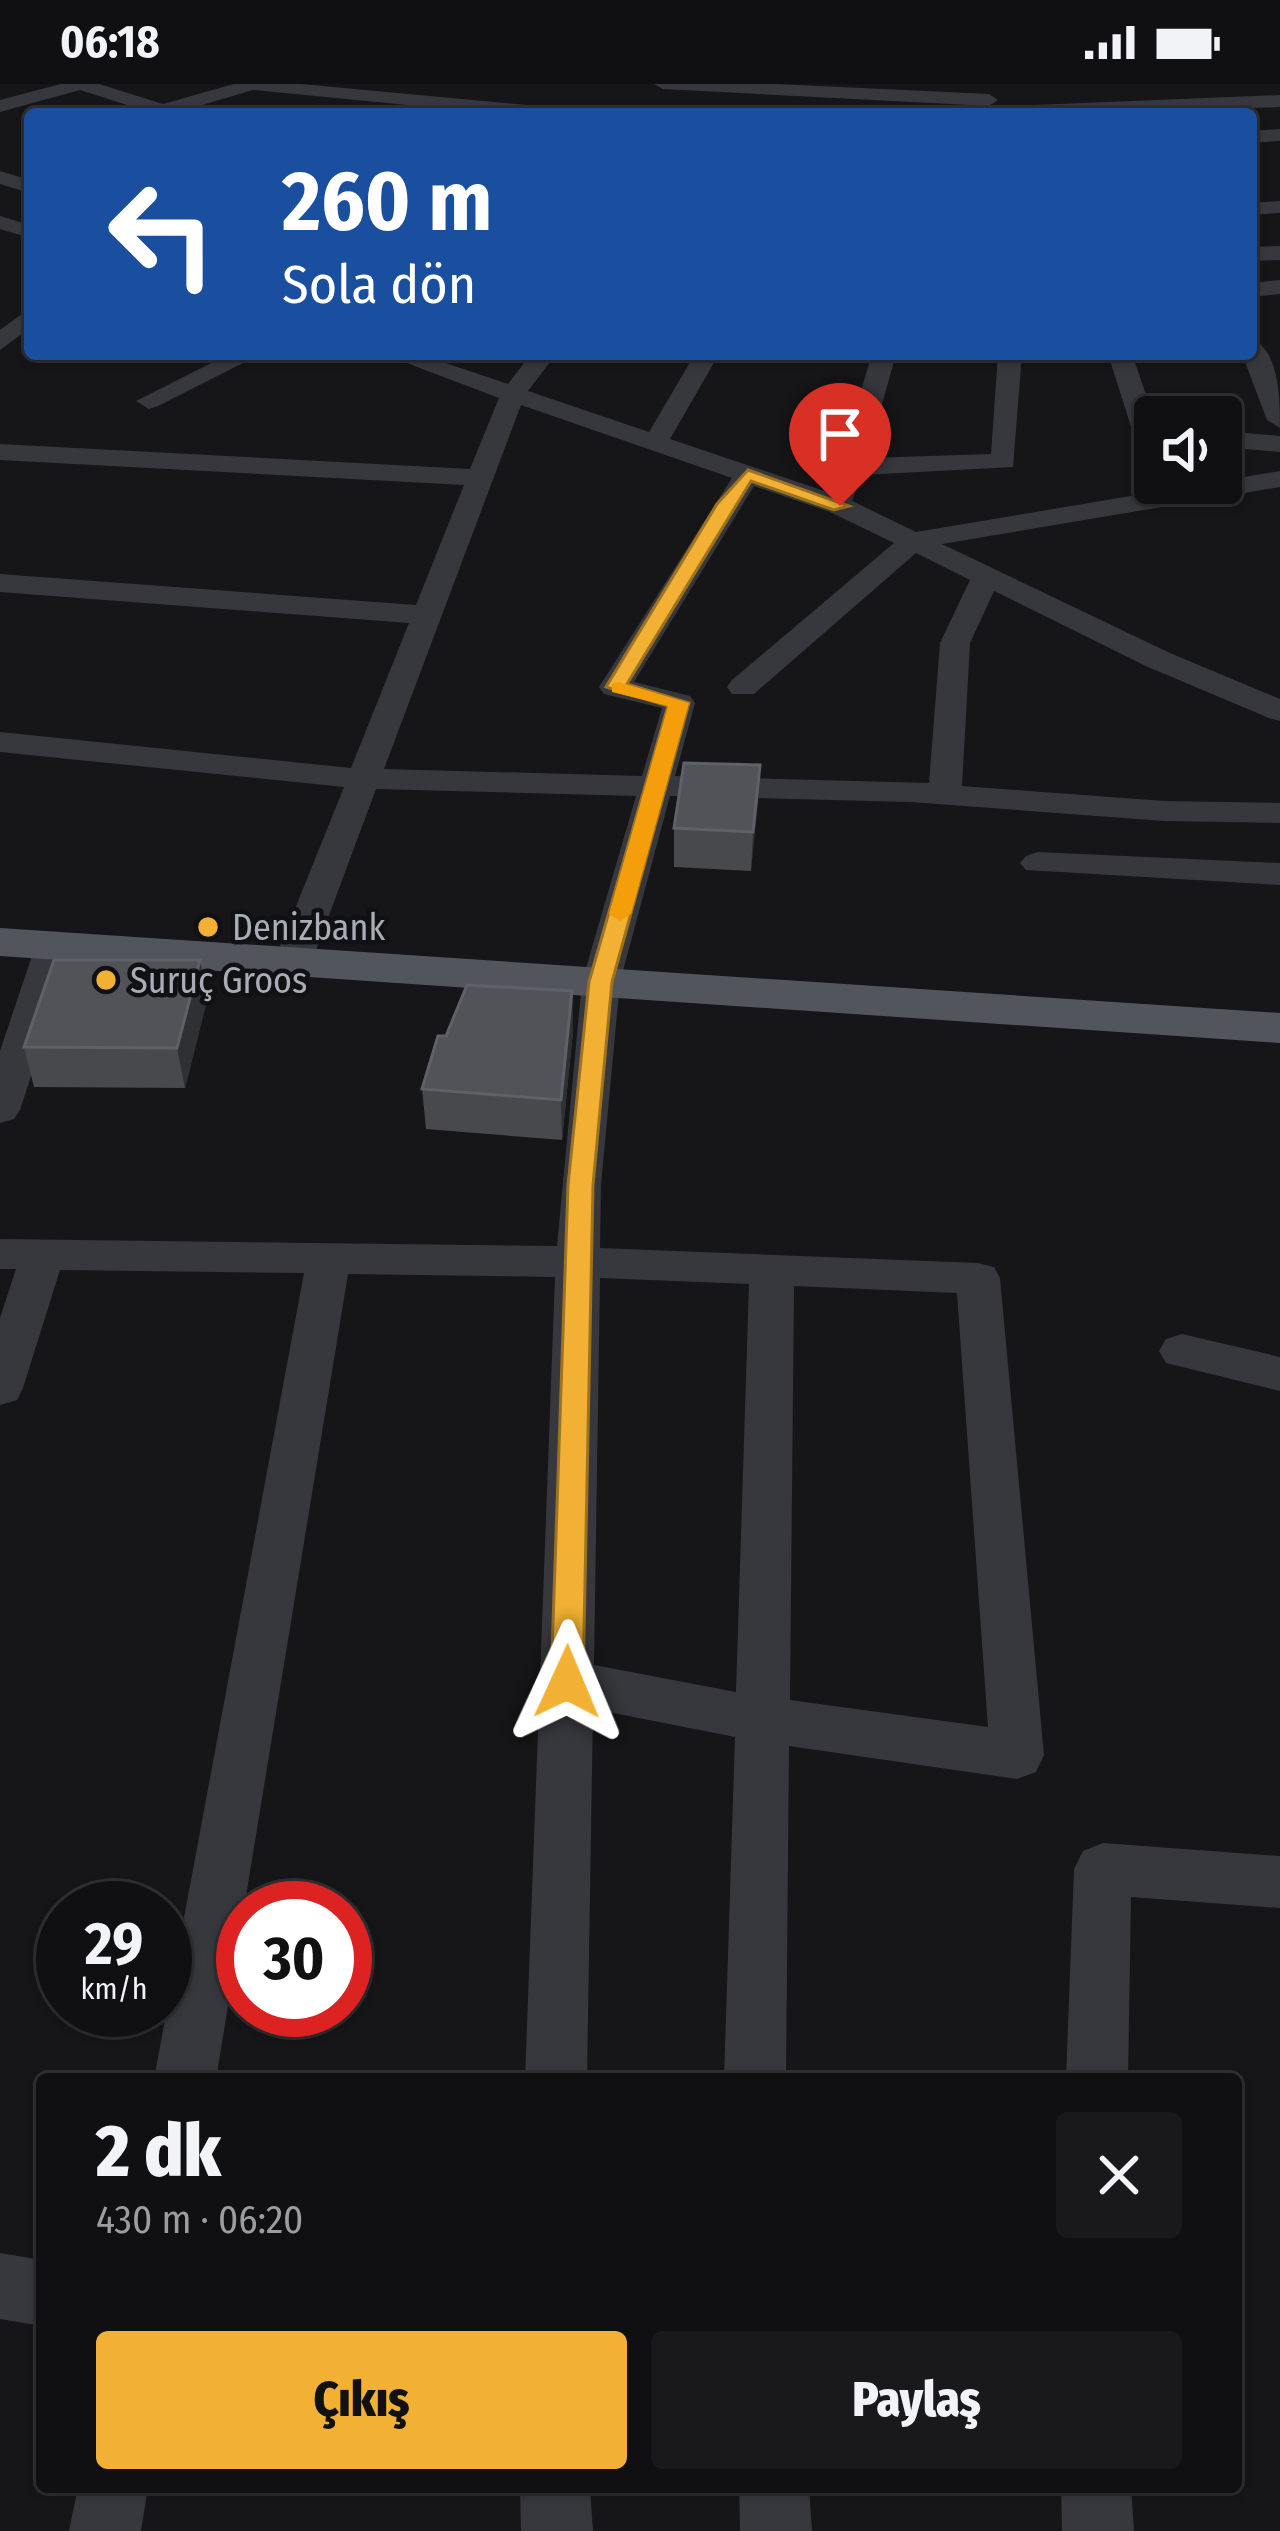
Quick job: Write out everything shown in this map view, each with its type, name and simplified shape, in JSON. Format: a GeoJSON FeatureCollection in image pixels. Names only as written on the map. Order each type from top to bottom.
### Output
{"type":"FeatureCollection","features":[{"type":"Feature","properties":{"kind":"main road"},"geometry":{"type":"LineString","coordinates":[[0,942],[1280,1028]]}},
{"type":"Feature","properties":{"kind":"street"},"geometry":{"type":"LineString","coordinates":[[0,106],[81,84],[148,108]]}},
{"type":"Feature","properties":{"kind":"street"},"geometry":{"type":"LineString","coordinates":[[243,84],[373,98]]}},
{"type":"Feature","properties":{"kind":"street"},"geometry":{"type":"LineString","coordinates":[[460,108],[490,84]]}},
{"type":"Feature","properties":{"kind":"street"},"geometry":{"type":"LineString","coordinates":[[663,84],[1076,108]]}},
{"type":"Feature","properties":{"kind":"street"},"geometry":{"type":"LineString","coordinates":[[1092,84],[1110,108]]}},
{"type":"Feature","properties":{"kind":"street"},"geometry":{"type":"LineString","coordinates":[[1238,84],[1255,102]]}},
{"type":"Feature","properties":{"kind":"street"},"geometry":{"type":"LineString","coordinates":[[181,108],[262,86],[444,108]]}},
{"type":"Feature","properties":{"kind":"street"},"geometry":{"type":"LineString","coordinates":[[1148,108],[1280,101]]}},
{"type":"Feature","properties":{"kind":"street"},"geometry":{"type":"LineString","coordinates":[[0,343],[24,321]]}},
{"type":"Feature","properties":{"kind":"street"},"geometry":{"type":"LineString","coordinates":[[148,400],[236,360]]}},
{"type":"Feature","properties":{"kind":"street"},"geometry":{"type":"LineString","coordinates":[[413,360],[840,506],[1159,660],[1280,710]]}},
{"type":"Feature","properties":{"kind":"street"},"geometry":{"type":"LineString","coordinates":[[292,961],[513,394],[539,360]]}},
{"type":"Feature","properties":{"kind":"street"},"geometry":{"type":"LineString","coordinates":[[655,443],[703,360]]}},
{"type":"Feature","properties":{"kind":"street"},"geometry":{"type":"LineString","coordinates":[[840,506],[882,360]]}},
{"type":"Feature","properties":{"kind":"street"},"geometry":{"type":"LineString","coordinates":[[851,466],[1004,461],[1010,360]]}},
{"type":"Feature","properties":{"kind":"street"},"geometry":{"type":"LineString","coordinates":[[1122,360],[1134,397]]}},
{"type":"Feature","properties":{"kind":"street"},"geometry":{"type":"LineString","coordinates":[[1257,360],[1279,416]]}},
{"type":"Feature","properties":{"kind":"street"},"geometry":{"type":"LineString","coordinates":[[1242,441],[1280,444]]}},
{"type":"Feature","properties":{"kind":"street"},"geometry":{"type":"LineString","coordinates":[[0,452],[481,478]]}},
{"type":"Feature","properties":{"kind":"street"},"geometry":{"type":"LineString","coordinates":[[556,2073],[580,1185],[601,982],[679,703],[615,687],[725,504],[748,475]]}},
{"type":"Feature","properties":{"kind":"street"},"geometry":{"type":"LineString","coordinates":[[743,687],[913,541],[1280,479]]}},
{"type":"Feature","properties":{"kind":"street"},"geometry":{"type":"LineString","coordinates":[[946,795],[955,643],[986,577]]}},
{"type":"Feature","properties":{"kind":"street"},"geometry":{"type":"LineString","coordinates":[[0,583],[428,615]]}},
{"type":"Feature","properties":{"kind":"street"},"geometry":{"type":"LineString","coordinates":[[0,742],[365,779],[656,784],[1280,813]]}},
{"type":"Feature","properties":{"kind":"street"},"geometry":{"type":"LineString","coordinates":[[1038,863],[1280,874]]}},
{"type":"Feature","properties":{"kind":"street"},"geometry":{"type":"LineString","coordinates":[[0,1110],[55,944]]}},
{"type":"Feature","properties":{"kind":"street"},"geometry":{"type":"LineString","coordinates":[[0,1388],[21,1254],[578,1262],[978,1278],[1017,1755],[766,1720],[567,1682]]}},
{"type":"Feature","properties":{"kind":"street"},"geometry":{"type":"LineString","coordinates":[[185,2073],[329,1258]]}},
{"type":"Feature","properties":{"kind":"street"},"geometry":{"type":"LineString","coordinates":[[755,2073],[772,1272]]}},
{"type":"Feature","properties":{"kind":"street"},"geometry":{"type":"LineString","coordinates":[[1182,1351],[1280,1374]]}},
{"type":"Feature","properties":{"kind":"street"},"geometry":{"type":"LineString","coordinates":[[1097,2073],[1103,1869],[1280,1882]]}},
{"type":"Feature","properties":{"kind":"street"},"geometry":{"type":"LineString","coordinates":[[0,2286],[36,2292]]}},
{"type":"Feature","properties":{"kind":"street"},"geometry":{"type":"LineString","coordinates":[[105,2531],[112,2493]]}},
{"type":"Feature","properties":{"kind":"street"},"geometry":{"type":"LineString","coordinates":[[555,2493],[557,2531]]}},
{"type":"Feature","properties":{"kind":"street"},"geometry":{"type":"LineString","coordinates":[[774,2493],[776,2531]]}},
{"type":"Feature","properties":{"kind":"street"},"geometry":{"type":"LineString","coordinates":[[1096,2493],[1098,2531]]}},
{"type":"Feature","properties":{"kind":"building"},"geometry":{"type":"Polygon","coordinates":[[[684,763],[760,765],[753,832],[674,828],[684,763]]]}},
{"type":"Feature","properties":{"kind":"building"},"geometry":{"type":"Polygon","coordinates":[[[54,960],[200,960],[177,1048],[24,1047],[54,960]]]}},
{"type":"Feature","properties":{"kind":"building"},"geometry":{"type":"Polygon","coordinates":[[[467,985],[572,991],[561,1100],[422,1089],[438,1036],[446,1036],[467,985]]]}},
{"type":"Feature","properties":{"kind":"slow traffic"},"geometry":{"type":"LineString","coordinates":[[619,688],[679,703],[620,914]]}},
{"type":"Feature","properties":{"kind":"place","name":"Denizbank"},"geometry":{"type":"Point","coordinates":[208,927]}},
{"type":"Feature","properties":{"kind":"place","name":"Suruç Groos"},"geometry":{"type":"Point","coordinates":[106,980]}},
{"type":"Feature","properties":{"kind":"route"},"geometry":{"type":"LineString","coordinates":[[567,1682],[580,1185],[601,982],[679,703],[615,687],[725,504],[748,475],[840,506]]}}]}
